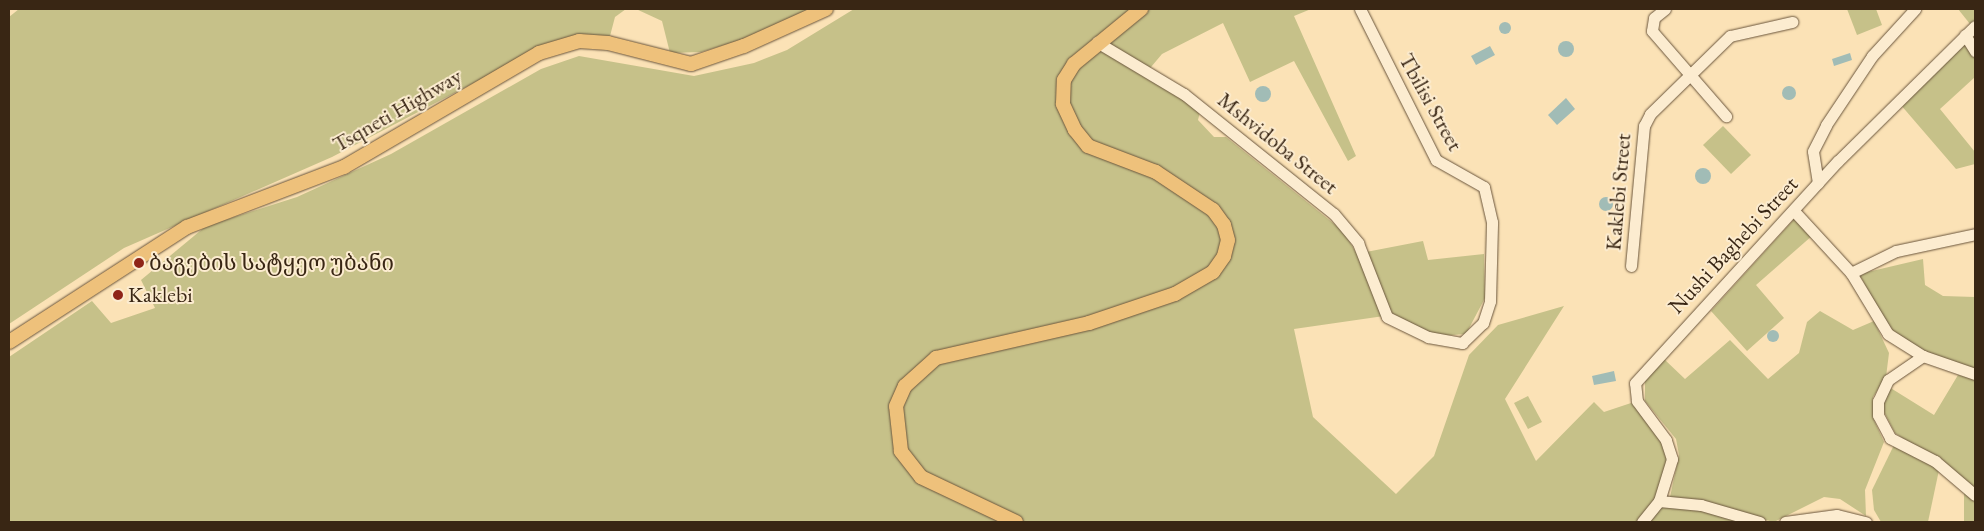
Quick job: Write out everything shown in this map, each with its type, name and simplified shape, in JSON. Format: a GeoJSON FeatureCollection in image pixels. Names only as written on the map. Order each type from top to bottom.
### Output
{"type":"FeatureCollection","features":[{"type":"Feature","properties":{"kind":"main road","name":"Tsqneti Highway"},"geometry":{"type":"LineString","coordinates":[[9,342],[187,227],[344,167],[539,53],[579,41],[608,43],[691,64],[744,46],[826,9]]}},
{"type":"Feature","properties":{"kind":"main road"},"geometry":{"type":"LineString","coordinates":[[1016,522],[922,477],[901,451],[895,426],[896,406],[905,386],[936,358],[1089,323],[1175,294],[1213,272],[1228,240],[1224,224],[1188,189],[1156,172],[1110,157],[1088,146],[1074,130],[1063,104],[1064,80],[1097,42],[1141,9]]}},
{"type":"Feature","properties":{"kind":"street","name":"Tbilisi Street"},"geometry":{"type":"LineString","coordinates":[[1360,9],[1436,160],[1484,187],[1492,222],[1490,301],[1483,323],[1469,336],[1462,342],[1450,342],[1408,330],[1387,317]]}},
{"type":"Feature","properties":{"kind":"street"},"geometry":{"type":"LineString","coordinates":[[1665,9],[1654,18],[1652,31],[1726,116]]}},
{"type":"Feature","properties":{"kind":"street"},"geometry":{"type":"LineString","coordinates":[[1818,183],[1812,150],[1826,125],[1872,56],[1915,9]]}},
{"type":"Feature","properties":{"kind":"street","name":"Kaklebi Street"},"geometry":{"type":"LineString","coordinates":[[1631,266],[1644,126],[1657,104],[1688,72],[1730,36],[1792,22]]}},
{"type":"Feature","properties":{"kind":"street","name":"Nushi Baghebi Street"},"geometry":{"type":"LineString","coordinates":[[1642,522],[1659,500],[1672,459],[1666,440],[1637,400],[1635,383],[1818,183],[1975,26]]}},
{"type":"Feature","properties":{"kind":"street"},"geometry":{"type":"LineString","coordinates":[[1965,35],[1975,51]]}},
{"type":"Feature","properties":{"kind":"street","name":"Mshvidoba Street"},"geometry":{"type":"LineString","coordinates":[[1097,42],[1184,94],[1334,214],[1358,243],[1387,317]]}},
{"type":"Feature","properties":{"kind":"street"},"geometry":{"type":"LineString","coordinates":[[1794,211],[1851,273],[1888,334],[1923,356],[1975,374]]}},
{"type":"Feature","properties":{"kind":"street"},"geometry":{"type":"LineString","coordinates":[[1851,273],[1896,251],[1975,234]]}},
{"type":"Feature","properties":{"kind":"street"},"geometry":{"type":"LineString","coordinates":[[1923,356],[1888,380],[1878,402],[1878,416],[1890,438],[1934,461],[1975,495]]}},
{"type":"Feature","properties":{"kind":"street"},"geometry":{"type":"LineString","coordinates":[[1659,500],[1701,505],[1758,522]]}},
{"type":"Feature","properties":{"kind":"street"},"geometry":{"type":"LineString","coordinates":[[1785,522],[1836,515],[1866,522]]}},
{"type":"Feature","properties":{"kind":"shaded area"},"geometry":{"type":"Polygon","coordinates":[[[19,9],[626,9],[615,17],[610,36],[550,43],[332,157],[124,248],[9,324],[9,17],[19,9]]]}},
{"type":"Feature","properties":{"kind":"shaded area"},"geometry":{"type":"Polygon","coordinates":[[[636,9],[809,9],[748,38],[701,52],[670,53],[662,21],[636,9]]]}},
{"type":"Feature","properties":{"kind":"shaded area"},"geometry":{"type":"Polygon","coordinates":[[[854,9],[1311,9],[1294,16],[1356,156],[1348,161],[1294,61],[1250,82],[1223,23],[1162,54],[1146,73],[1200,112],[1198,120],[1214,137],[1226,137],[1343,231],[1357,254],[1384,316],[1294,329],[1313,417],[1396,494],[1434,456],[1469,355],[1498,325],[1564,306],[1505,399],[1536,461],[1594,402],[1604,412],[1637,401],[1672,459],[1666,483],[1642,522],[9,522],[9,357],[92,301],[111,323],[155,308],[141,280],[206,226],[297,197],[391,154],[541,69],[579,56],[694,76],[754,63],[787,50],[854,9]]]}},
{"type":"Feature","properties":{"kind":"shaded area"},"geometry":{"type":"Polygon","coordinates":[[[1847,9],[1876,9],[1882,25],[1857,35],[1847,9]]]}},
{"type":"Feature","properties":{"kind":"shaded area"},"geometry":{"type":"Polygon","coordinates":[[[1958,9],[1975,9],[1975,20],[1970,24],[1958,9]]]}},
{"type":"Feature","properties":{"kind":"shaded area"},"geometry":{"type":"Polygon","coordinates":[[[1965,40],[1975,58],[1975,77],[1940,109],[1975,152],[1975,164],[1956,169],[1900,104],[1965,40]]]}},
{"type":"Feature","properties":{"kind":"shaded area"},"geometry":{"type":"Polygon","coordinates":[[[1723,126],[1751,155],[1731,174],[1703,145],[1723,126]]]}},
{"type":"Feature","properties":{"kind":"shaded area"},"geometry":{"type":"Polygon","coordinates":[[[1796,217],[1813,235],[1756,285],[1784,318],[1747,351],[1711,311],[1796,217]]]}},
{"type":"Feature","properties":{"kind":"shaded area"},"geometry":{"type":"Polygon","coordinates":[[[1423,241],[1428,260],[1484,254],[1485,298],[1466,334],[1438,336],[1394,316],[1387,304],[1366,252],[1423,241]]]}},
{"type":"Feature","properties":{"kind":"shaded area"},"geometry":{"type":"Polygon","coordinates":[[[1923,259],[1925,285],[1943,296],[1975,297],[1975,369],[1925,352],[1890,329],[1859,274],[1923,259]]]}},
{"type":"Feature","properties":{"kind":"shaded area"},"geometry":{"type":"Polygon","coordinates":[[[1820,311],[1853,330],[1874,321],[1889,353],[1886,377],[1873,397],[1874,420],[1884,442],[1865,490],[1866,516],[1840,499],[1824,497],[1774,522],[1670,497],[1679,455],[1676,439],[1645,401],[1645,380],[1664,359],[1685,379],[1730,340],[1768,379],[1799,353],[1807,322],[1820,311]]]}},
{"type":"Feature","properties":{"kind":"shaded area"},"geometry":{"type":"Polygon","coordinates":[[[1958,375],[1975,379],[1975,488],[1895,433],[1882,408],[1889,387],[1934,415],[1958,375]]]}},
{"type":"Feature","properties":{"kind":"shaded area"},"geometry":{"type":"Polygon","coordinates":[[[1528,396],[1542,422],[1528,429],[1514,403],[1528,396]]]}},
{"type":"Feature","properties":{"kind":"shaded area"},"geometry":{"type":"Polygon","coordinates":[[[1895,443],[1939,470],[1928,522],[1881,522],[1874,510],[1872,490],[1895,443]]]}},
{"type":"Feature","properties":{"kind":"shaded area"},"geometry":{"type":"Polygon","coordinates":[[[1964,490],[1975,499],[1975,522],[1964,522],[1964,490]]]}},
{"type":"Feature","properties":{"kind":"shaded area"},"geometry":{"type":"Polygon","coordinates":[[[1665,504],[1700,507],[1750,522],[1649,522],[1665,504]]]}},
{"type":"Feature","properties":{"kind":"water"},"geometry":{"type":"Polygon","coordinates":[[[1505,22],[1511,28],[1505,34],[1499,28],[1505,22]]]}},
{"type":"Feature","properties":{"kind":"water"},"geometry":{"type":"Polygon","coordinates":[[[1566,41],[1572,43],[1574,49],[1572,55],[1566,57],[1560,55],[1558,49],[1560,43],[1566,41]]]}},
{"type":"Feature","properties":{"kind":"water"},"geometry":{"type":"Polygon","coordinates":[[[1490,46],[1495,55],[1476,65],[1471,56],[1490,46]]]}},
{"type":"Feature","properties":{"kind":"water"},"geometry":{"type":"Polygon","coordinates":[[[1850,53],[1852,60],[1834,66],[1832,59],[1850,53]]]}},
{"type":"Feature","properties":{"kind":"water"},"geometry":{"type":"Polygon","coordinates":[[[1260,86],[1266,86],[1271,91],[1269,100],[1260,102],[1255,97],[1255,91],[1260,86]]]}},
{"type":"Feature","properties":{"kind":"water"},"geometry":{"type":"Polygon","coordinates":[[[1789,86],[1794,88],[1796,93],[1794,98],[1789,100],[1784,98],[1782,93],[1784,88],[1789,86]]]}},
{"type":"Feature","properties":{"kind":"water"},"geometry":{"type":"Polygon","coordinates":[[[1566,98],[1575,109],[1557,125],[1548,115],[1566,98]]]}},
{"type":"Feature","properties":{"kind":"water"},"geometry":{"type":"Polygon","coordinates":[[[1700,168],[1706,168],[1711,173],[1709,182],[1700,184],[1695,179],[1695,173],[1700,168]]]}},
{"type":"Feature","properties":{"kind":"water"},"geometry":{"type":"Polygon","coordinates":[[[1603,197],[1609,197],[1613,204],[1609,211],[1603,211],[1599,207],[1599,201],[1603,197]]]}},
{"type":"Feature","properties":{"kind":"water"},"geometry":{"type":"Polygon","coordinates":[[[1773,330],[1779,336],[1773,342],[1767,336],[1773,330]]]}},
{"type":"Feature","properties":{"kind":"water"},"geometry":{"type":"Polygon","coordinates":[[[1614,371],[1616,381],[1594,385],[1592,376],[1614,371]]]}},
{"type":"Feature","properties":{"kind":"place","name":"ბაგების სატყეო უბანი"},"geometry":{"type":"Point","coordinates":[139,263]}},
{"type":"Feature","properties":{"kind":"place","name":"Kaklebi"},"geometry":{"type":"Point","coordinates":[118,295]}}]}
